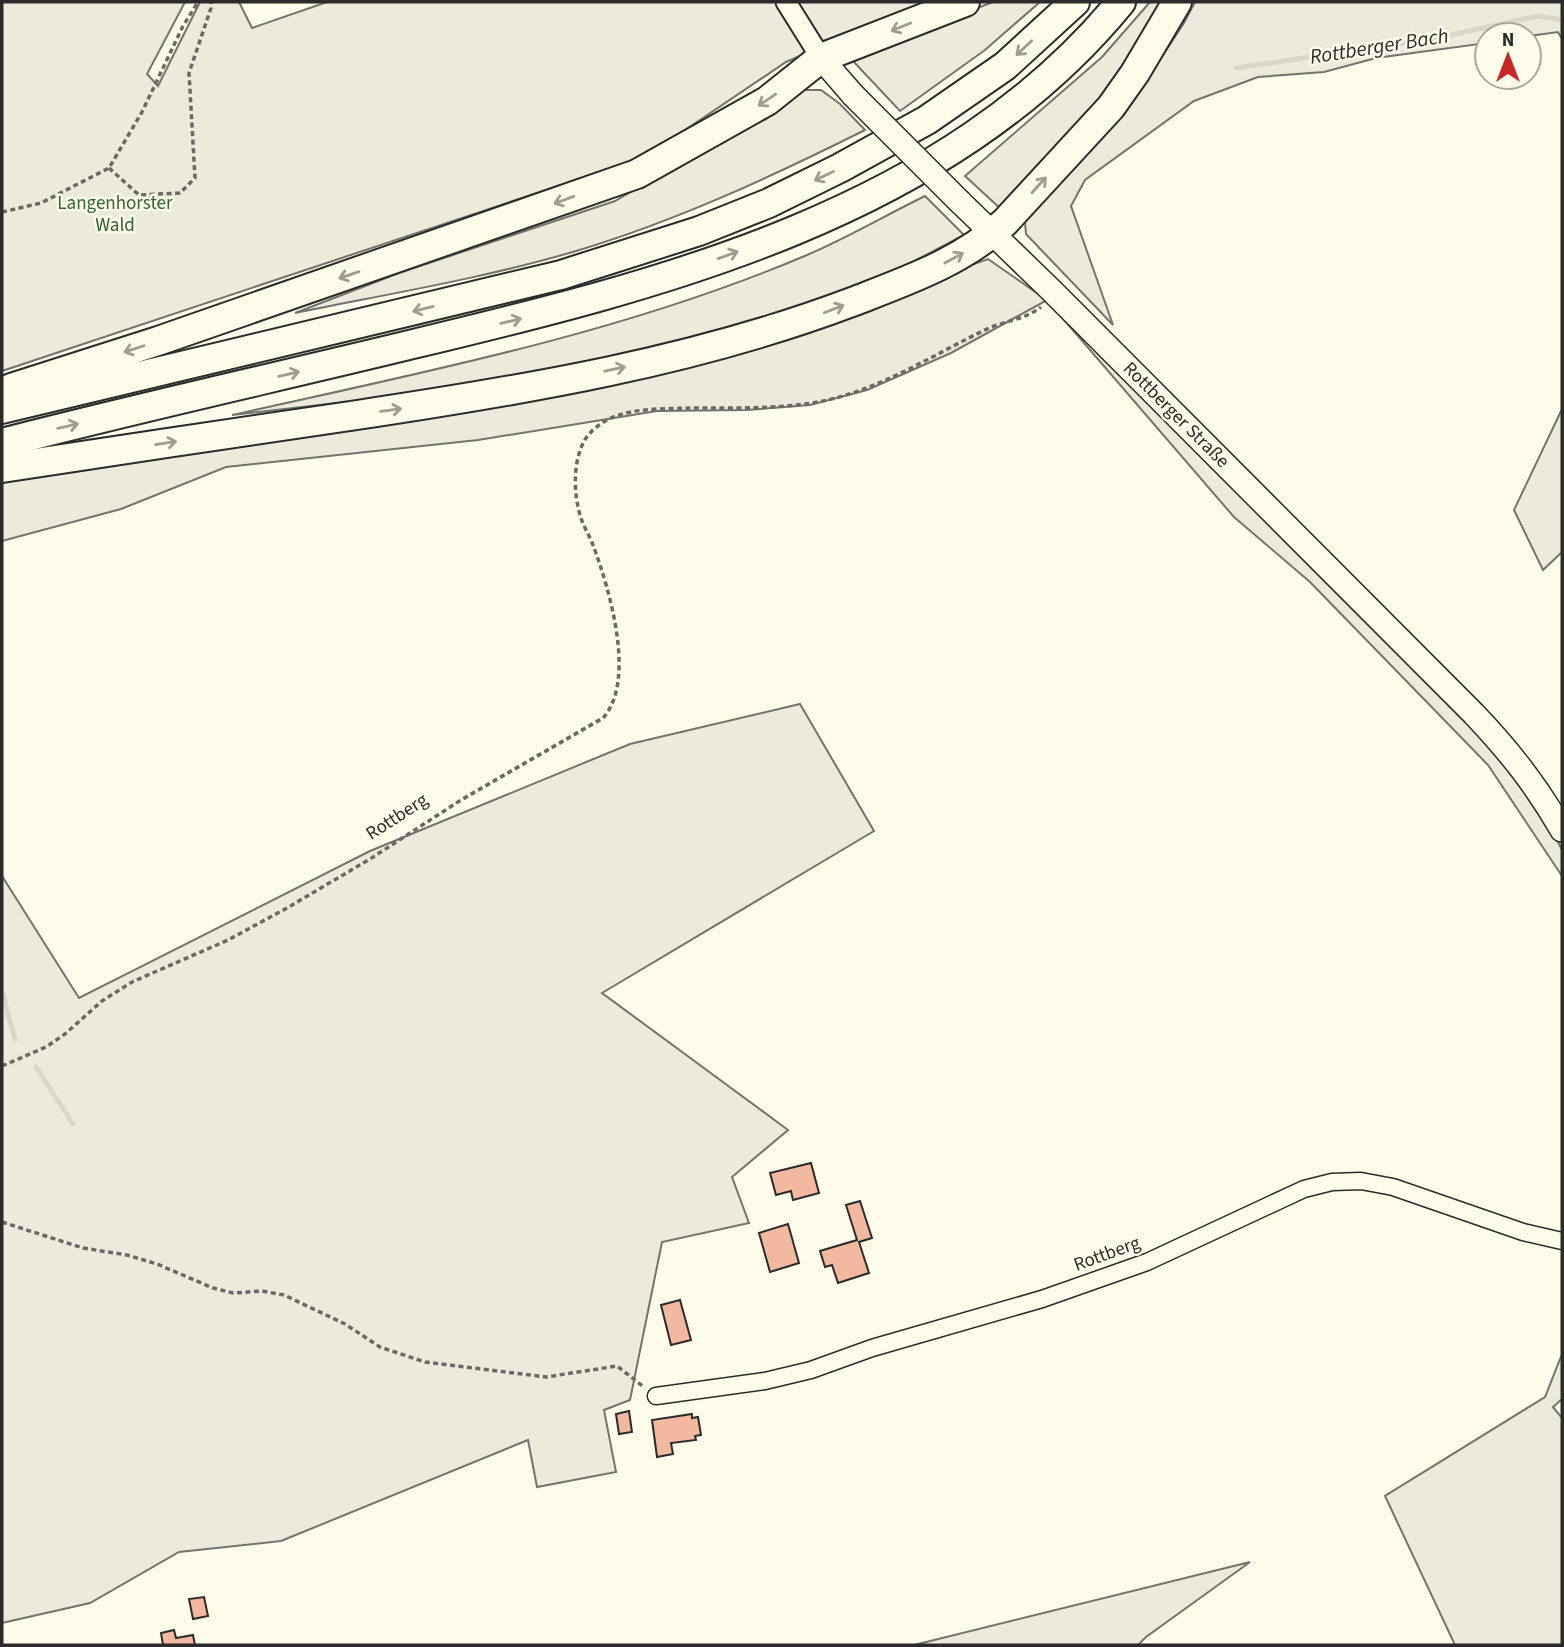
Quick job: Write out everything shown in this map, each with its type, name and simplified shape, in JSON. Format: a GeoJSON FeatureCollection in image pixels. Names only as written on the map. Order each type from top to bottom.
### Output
{"type":"FeatureCollection","features":[{"type":"Feature","properties":{"kind":"highway"},"geometry":{"type":"LineString","coordinates":[[2,391],[158,341],[637,174],[767,101],[821,58],[965,2]]}},
{"type":"Feature","properties":{"kind":"highway"},"geometry":{"type":"LineString","coordinates":[[2,409],[561,275],[699,231],[804,186],[928,120],[1005,66],[1074,2]]}},
{"type":"Feature","properties":{"kind":"highway"},"geometry":{"type":"LineString","coordinates":[[2,443],[563,309],[778,237],[855,204],[905,179],[957,148],[1039,86],[1121,2]]}},
{"type":"Feature","properties":{"kind":"highway"},"geometry":{"type":"LineString","coordinates":[[2,468],[484,396],[674,357],[821,314],[915,278],[959,256],[992,234],[1111,107],[1135,73],[1177,2]]}},
{"type":"Feature","properties":{"kind":"main road","name":"Rottberger Straße"},"geometry":{"type":"LineString","coordinates":[[821,58],[853,95],[1406,644],[1509,751],[1538,790],[1562,830]]}},
{"type":"Feature","properties":{"kind":"street","name":"Rottberger Straße"},"geometry":{"type":"LineString","coordinates":[[786,2],[821,58]]}},
{"type":"Feature","properties":{"kind":"street","name":"Rottberg"},"geometry":{"type":"LineString","coordinates":[[656,1396],[765,1381],[811,1370],[885,1344],[1042,1299],[1147,1262],[1304,1189],[1332,1182],[1361,1181],[1393,1187],[1523,1233],[1562,1241]]}},
{"type":"Feature","properties":{"kind":"path"},"geometry":{"type":"LineString","coordinates":[[2,212],[41,203],[109,168],[142,112],[183,26],[198,2]]}},
{"type":"Feature","properties":{"kind":"path"},"geometry":{"type":"LineString","coordinates":[[109,168],[139,195],[180,193],[195,178],[189,73],[211,2]]}},
{"type":"Feature","properties":{"kind":"path","name":"Rottberg"},"geometry":{"type":"LineString","coordinates":[[2,1066],[46,1047],[102,1001],[131,982],[228,940],[287,908],[370,859],[461,800],[603,718],[610,710],[616,695],[620,660],[618,642],[593,545],[581,518],[576,485],[579,456],[586,438],[600,424],[616,416],[658,409],[771,406],[811,403],[837,397],[886,380],[1004,321],[1034,313],[1051,290]]}},
{"type":"Feature","properties":{"kind":"path"},"geometry":{"type":"LineString","coordinates":[[2,1222],[83,1248],[127,1255],[157,1264],[213,1288],[233,1293],[262,1291],[284,1296],[345,1324],[380,1347],[425,1362],[546,1377],[617,1366],[656,1396]]}},
{"type":"Feature","properties":{"kind":"green space","name":"Langenhorster Wald"},"geometry":{"type":"Polygon","coordinates":[[[2,2],[185,2],[147,74],[158,86],[200,2],[239,2],[252,28],[327,2],[927,2],[786,62],[645,157],[2,371],[2,2]]]}},
{"type":"Feature","properties":{"kind":"green space"},"geometry":{"type":"Polygon","coordinates":[[[993,2],[1040,2],[985,50],[900,111],[853,61],[864,51],[993,2]]]}},
{"type":"Feature","properties":{"kind":"green space"},"geometry":{"type":"Polygon","coordinates":[[[1150,2],[1165,2],[1091,117],[1002,210],[965,176],[1102,57],[1150,2]]]}},
{"type":"Feature","properties":{"kind":"green space"},"geometry":{"type":"Polygon","coordinates":[[[1195,2],[1562,2],[1562,39],[1558,32],[1543,34],[1543,21],[1473,21],[1473,45],[1376,58],[1324,72],[1258,77],[1194,101],[1085,180],[1071,206],[1113,325],[1026,234],[1025,222],[1140,90],[1195,2]]]}},
{"type":"Feature","properties":{"kind":"green space"},"geometry":{"type":"Polygon","coordinates":[[[798,90],[821,90],[840,104],[865,130],[723,197],[576,251],[436,285],[295,313],[399,273],[615,201],[798,90]]]}},
{"type":"Feature","properties":{"kind":"green space"},"geometry":{"type":"Polygon","coordinates":[[[925,196],[964,235],[905,266],[800,307],[670,346],[451,390],[232,415],[523,348],[667,307],[738,283],[807,255],[925,196]]]}},
{"type":"Feature","properties":{"kind":"green space"},"geometry":{"type":"Polygon","coordinates":[[[988,259],[1047,300],[951,353],[867,390],[810,405],[747,410],[657,411],[478,440],[226,467],[121,509],[2,541],[2,477],[750,344],[988,259]]]}},
{"type":"Feature","properties":{"kind":"green space"},"geometry":{"type":"Polygon","coordinates":[[[1047,300],[1503,759],[1542,810],[1562,850],[1562,876],[1488,765],[1310,582],[1234,517],[1047,300]]]}},
{"type":"Feature","properties":{"kind":"green space"},"geometry":{"type":"Polygon","coordinates":[[[1562,409],[1562,552],[1543,570],[1514,510],[1562,409]]]}},
{"type":"Feature","properties":{"kind":"green space"},"geometry":{"type":"Polygon","coordinates":[[[800,704],[874,831],[602,993],[788,1130],[732,1177],[749,1223],[662,1242],[630,1400],[604,1410],[616,1472],[537,1487],[528,1440],[281,1541],[179,1552],[90,1603],[2,1623],[2,876],[79,998],[370,851],[630,744],[800,704]]]}},
{"type":"Feature","properties":{"kind":"green space"},"geometry":{"type":"Polygon","coordinates":[[[1562,1354],[1562,1399],[1553,1407],[1562,1418],[1562,1645],[1455,1645],[1385,1496],[1545,1397],[1562,1354]]]}},
{"type":"Feature","properties":{"kind":"green space"},"geometry":{"type":"Polygon","coordinates":[[[1250,1562],[1138,1645],[914,1645],[1250,1562]]]}},
{"type":"Feature","properties":{"kind":"building"},"geometry":{"type":"Polygon","coordinates":[[[811,1163],[819,1193],[793,1200],[791,1191],[776,1195],[770,1173],[811,1163]]]}},
{"type":"Feature","properties":{"kind":"building"},"geometry":{"type":"Polygon","coordinates":[[[860,1201],[872,1238],[859,1242],[869,1273],[838,1283],[832,1265],[825,1267],[820,1251],[857,1240],[846,1205],[860,1201]]]}},
{"type":"Feature","properties":{"kind":"building"},"geometry":{"type":"Polygon","coordinates":[[[788,1224],[799,1263],[770,1272],[759,1233],[788,1224]]]}},
{"type":"Feature","properties":{"kind":"building"},"geometry":{"type":"Polygon","coordinates":[[[680,1300],[691,1340],[671,1345],[661,1305],[680,1300]]]}},
{"type":"Feature","properties":{"kind":"building"},"geometry":{"type":"Polygon","coordinates":[[[629,1411],[632,1432],[619,1434],[616,1414],[629,1411]]]}},
{"type":"Feature","properties":{"kind":"building"},"geometry":{"type":"Polygon","coordinates":[[[692,1414],[692,1418],[698,1417],[701,1435],[695,1436],[696,1440],[671,1443],[673,1454],[657,1457],[652,1420],[692,1414]]]}},
{"type":"Feature","properties":{"kind":"building"},"geometry":{"type":"Polygon","coordinates":[[[204,1597],[208,1616],[193,1619],[189,1599],[204,1597]]]}},
{"type":"Feature","properties":{"kind":"building"},"geometry":{"type":"Polygon","coordinates":[[[174,1630],[176,1638],[193,1635],[195,1645],[163,1645],[161,1633],[174,1630]]]}},
{"type":"Feature","properties":{"kind":"waterway","name":"Rottberger Bach"},"geometry":{"type":"LineString","coordinates":[[1236,68],[1437,38],[1538,16],[1562,20]]}},
{"type":"Feature","properties":{"kind":"waterway"},"geometry":{"type":"LineString","coordinates":[[2,992],[15,1039]]}},
{"type":"Feature","properties":{"kind":"waterway"},"geometry":{"type":"LineString","coordinates":[[36,1067],[73,1124]]}}]}
